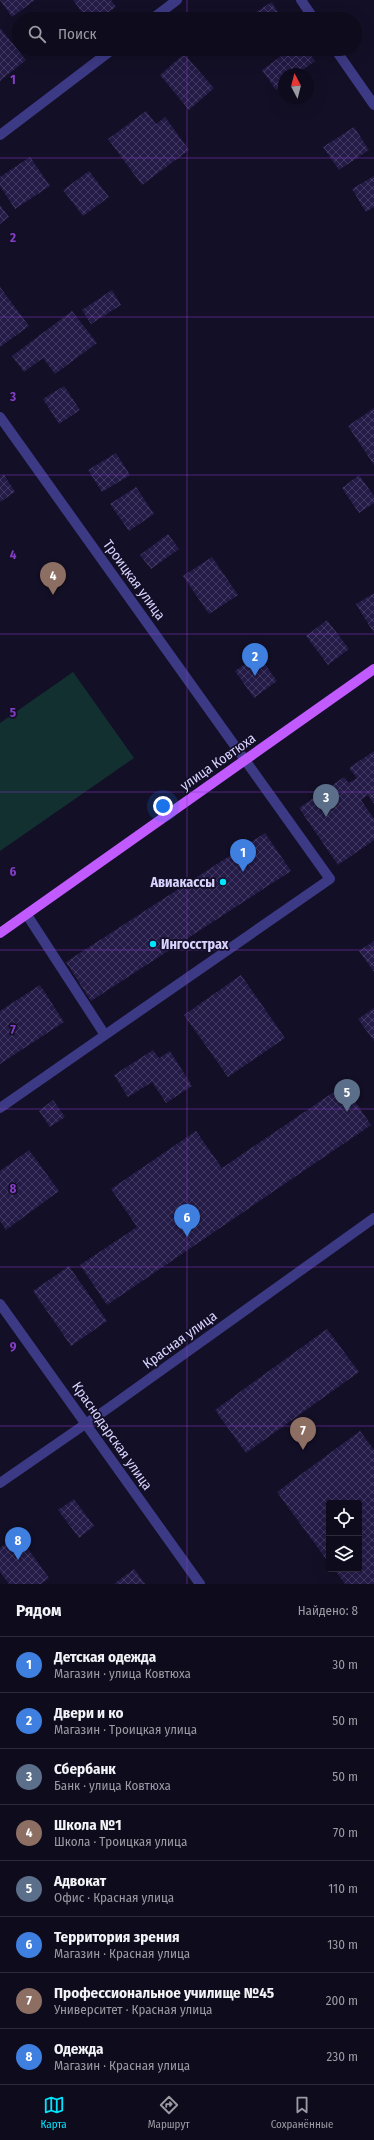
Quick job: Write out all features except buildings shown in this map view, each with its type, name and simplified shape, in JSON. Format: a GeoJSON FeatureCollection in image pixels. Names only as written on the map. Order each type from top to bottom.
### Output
{"type":"FeatureCollection","features":[{"type":"Feature","properties":{"kind":"main road","name":"улица Ковтюха"},"geometry":{"type":"LineString","coordinates":[[0,933],[374,670]]}},
{"type":"Feature","properties":{"kind":"street"},"geometry":{"type":"LineString","coordinates":[[161,12],[177,0]]}},
{"type":"Feature","properties":{"kind":"street"},"geometry":{"type":"LineString","coordinates":[[301,0],[309,12]]}},
{"type":"Feature","properties":{"kind":"street"},"geometry":{"type":"LineString","coordinates":[[0,135],[104,56]]}},
{"type":"Feature","properties":{"kind":"street"},"geometry":{"type":"LineString","coordinates":[[340,56],[374,105]]}},
{"type":"Feature","properties":{"kind":"street","name":"Троицкая улица"},"geometry":{"type":"LineString","coordinates":[[0,417],[246,759],[330,879],[104,1035]]}},
{"type":"Feature","properties":{"kind":"street"},"geometry":{"type":"LineString","coordinates":[[0,1108],[104,1035],[27,915]]}},
{"type":"Feature","properties":{"kind":"street","name":"Красная улица"},"geometry":{"type":"LineString","coordinates":[[0,1483],[374,1218]]}},
{"type":"Feature","properties":{"kind":"street","name":"Краснодарская улица"},"geometry":{"type":"LineString","coordinates":[[0,1304],[200,1584]]}},
{"type":"Feature","properties":{"kind":"green space"},"geometry":{"type":"Polygon","coordinates":[[[73,672],[134,758],[0,851],[0,723],[73,672]]]}},
{"type":"Feature","properties":{"kind":"place","name":"Школа №1"},"geometry":{"type":"Point","coordinates":[53,595]}},
{"type":"Feature","properties":{"kind":"place","name":"Двери и ко"},"geometry":{"type":"Point","coordinates":[255,676]}},
{"type":"Feature","properties":{"kind":"place","name":"Сбербанк"},"geometry":{"type":"Point","coordinates":[326,817]}},
{"type":"Feature","properties":{"kind":"place","name":"Детская одежда"},"geometry":{"type":"Point","coordinates":[243,872]}},
{"type":"Feature","properties":{"kind":"place","name":"Авиакассы"},"geometry":{"type":"Point","coordinates":[223,882]}},
{"type":"Feature","properties":{"kind":"place","name":"Ингосстрах"},"geometry":{"type":"Point","coordinates":[153,944]}},
{"type":"Feature","properties":{"kind":"place","name":"Адвокат"},"geometry":{"type":"Point","coordinates":[347,1112]}},
{"type":"Feature","properties":{"kind":"place","name":"Территория зрения"},"geometry":{"type":"Point","coordinates":[187,1237]}},
{"type":"Feature","properties":{"kind":"place","name":"Профессиональное училище №45"},"geometry":{"type":"Point","coordinates":[303,1450]}},
{"type":"Feature","properties":{"kind":"place","name":"Одежда"},"geometry":{"type":"Point","coordinates":[18,1560]}}]}
